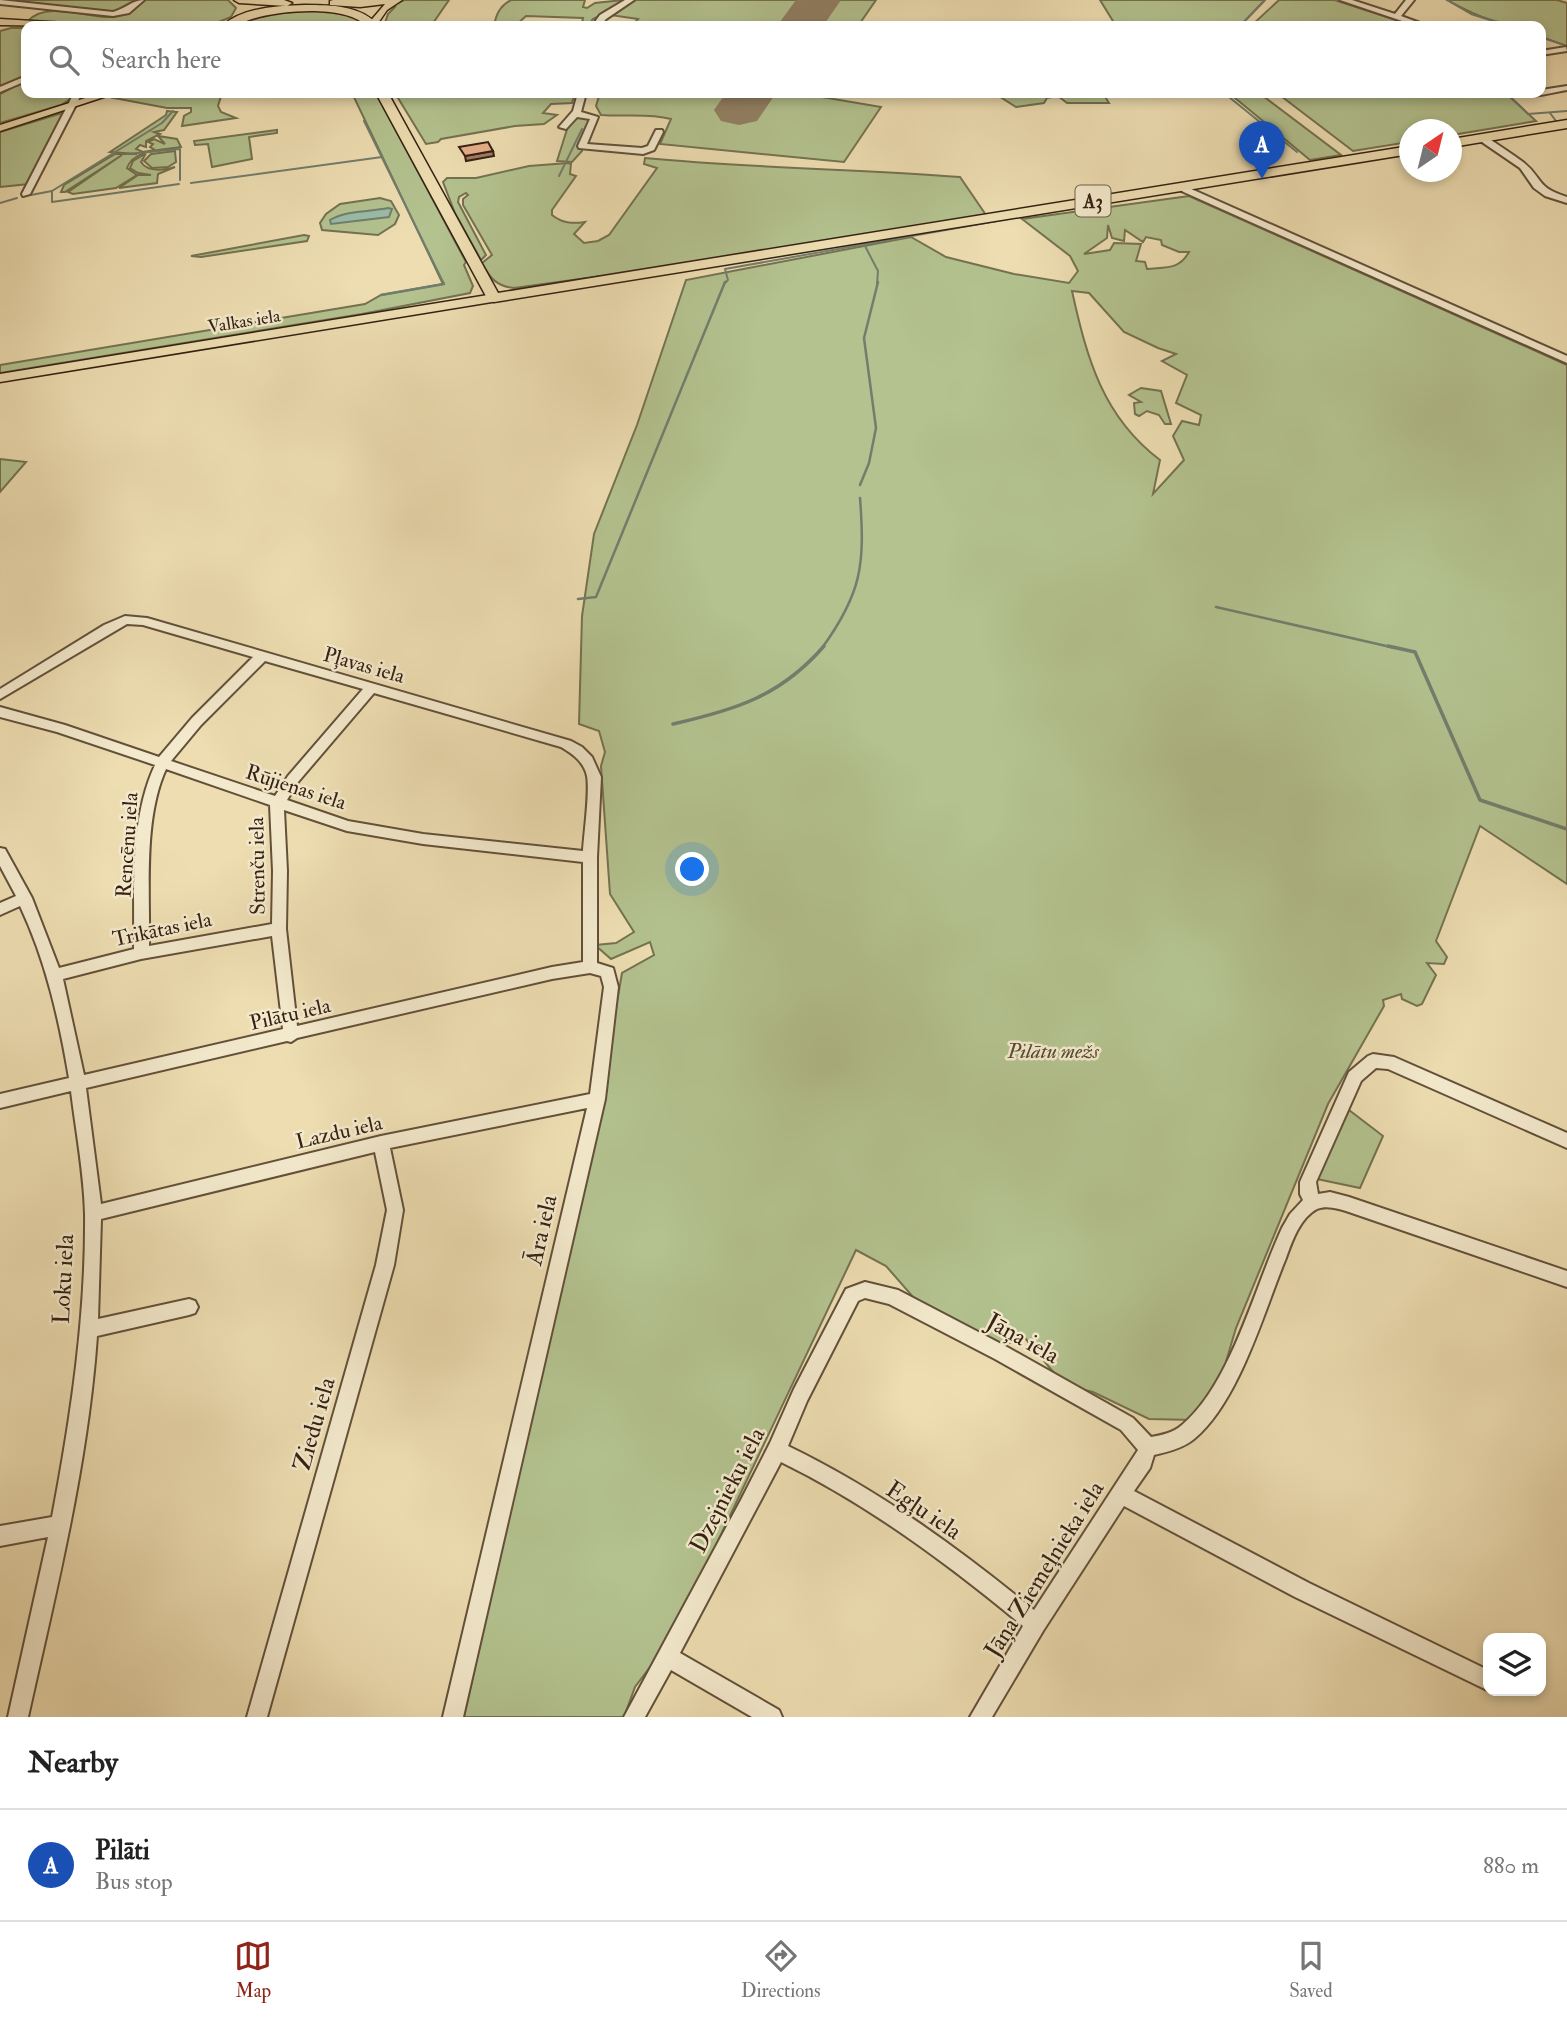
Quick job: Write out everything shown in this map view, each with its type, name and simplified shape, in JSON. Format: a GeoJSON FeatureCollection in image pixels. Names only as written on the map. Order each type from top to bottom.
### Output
{"type":"FeatureCollection","features":[{"type":"Feature","properties":{"kind":"highway"},"geometry":{"type":"LineString","coordinates":[[231,21],[287,3],[333,3],[364,12],[370,21]]}},
{"type":"Feature","properties":{"kind":"highway"},"geometry":{"type":"LineString","coordinates":[[236,21],[240,18]]}},
{"type":"Feature","properties":{"kind":"highway"},"geometry":{"type":"LineString","coordinates":[[0,22],[21,23]]}},
{"type":"Feature","properties":{"kind":"highway"},"geometry":{"type":"LineString","coordinates":[[385,98],[494,298]]}},
{"type":"Feature","properties":{"kind":"highway"},"geometry":{"type":"LineString","coordinates":[[1462,141],[1567,124]]}},
{"type":"Feature","properties":{"kind":"highway","name":"A3"},"geometry":{"type":"LineString","coordinates":[[494,298],[1399,152]]}},
{"type":"Feature","properties":{"kind":"main road"},"geometry":{"type":"LineString","coordinates":[[236,0],[287,3]]}},
{"type":"Feature","properties":{"kind":"main road"},"geometry":{"type":"LineString","coordinates":[[236,0],[242,8],[240,18]]}},
{"type":"Feature","properties":{"kind":"main road"},"geometry":{"type":"LineString","coordinates":[[333,3],[360,4],[390,0]]}},
{"type":"Feature","properties":{"kind":"main road"},"geometry":{"type":"LineString","coordinates":[[376,21],[384,8],[398,0]]}},
{"type":"Feature","properties":{"kind":"main road"},"geometry":{"type":"LineString","coordinates":[[0,128],[95,98]]}},
{"type":"Feature","properties":{"kind":"main road","name":"Valkas iela"},"geometry":{"type":"LineString","coordinates":[[0,378],[494,298]]}},
{"type":"Feature","properties":{"kind":"street"},"geometry":{"type":"LineString","coordinates":[[0,2],[101,14],[121,13],[140,0]]}},
{"type":"Feature","properties":{"kind":"street"},"geometry":{"type":"LineString","coordinates":[[600,21],[631,0]]}},
{"type":"Feature","properties":{"kind":"street"},"geometry":{"type":"LineString","coordinates":[[1344,0],[1408,21]]}},
{"type":"Feature","properties":{"kind":"street"},"geometry":{"type":"LineString","coordinates":[[1396,17],[1410,0]]}},
{"type":"Feature","properties":{"kind":"street"},"geometry":{"type":"LineString","coordinates":[[1546,52],[1566,49]]}},
{"type":"Feature","properties":{"kind":"street"},"geometry":{"type":"LineString","coordinates":[[0,90],[21,80]]}},
{"type":"Feature","properties":{"kind":"street"},"geometry":{"type":"LineString","coordinates":[[1546,92],[1567,88]]}},
{"type":"Feature","properties":{"kind":"street"},"geometry":{"type":"LineString","coordinates":[[26,194],[76,98]]}},
{"type":"Feature","properties":{"kind":"street"},"geometry":{"type":"LineString","coordinates":[[563,127],[576,114],[581,98]]}},
{"type":"Feature","properties":{"kind":"street"},"geometry":{"type":"LineString","coordinates":[[576,114],[593,117],[593,123],[582,146],[643,151],[651,148],[659,132]]}},
{"type":"Feature","properties":{"kind":"street"},"geometry":{"type":"LineString","coordinates":[[1482,138],[1523,166],[1537,186],[1548,194],[1567,200]]}},
{"type":"Feature","properties":{"kind":"street"},"geometry":{"type":"LineString","coordinates":[[1180,187],[1567,360]]}},
{"type":"Feature","properties":{"kind":"street","name":"Pļavas iela"},"geometry":{"type":"LineString","coordinates":[[0,695],[96,635],[125,620],[143,621],[566,744],[587,760],[594,777],[590,857]]}},
{"type":"Feature","properties":{"kind":"street","name":"Rencēnu iela"},"geometry":{"type":"LineString","coordinates":[[141,953],[150,789],[162,763],[178,742],[262,656]]}},
{"type":"Feature","properties":{"kind":"street","name":"Strenču iela"},"geometry":{"type":"LineString","coordinates":[[291,1035],[279,929],[280,871],[276,804],[293,779],[372,688]]}},
{"type":"Feature","properties":{"kind":"street","name":"Rūjienas iela"},"geometry":{"type":"LineString","coordinates":[[0,712],[60,728],[347,827],[423,839],[590,857]]}},
{"type":"Feature","properties":{"kind":"street","name":"Loku iela"},"geometry":{"type":"LineString","coordinates":[[0,853],[25,898],[56,975],[66,1012],[78,1083],[93,1213],[83,1387],[61,1525],[18,1717]]}},
{"type":"Feature","properties":{"kind":"street"},"geometry":{"type":"LineString","coordinates":[[590,857],[590,967]]}},
{"type":"Feature","properties":{"kind":"street"},"geometry":{"type":"LineString","coordinates":[[0,909],[25,898]]}},
{"type":"Feature","properties":{"kind":"street","name":"Trikātas iela"},"geometry":{"type":"LineString","coordinates":[[56,975],[141,953],[279,929]]}},
{"type":"Feature","properties":{"kind":"street","name":"Pilātu iela"},"geometry":{"type":"LineString","coordinates":[[0,1101],[552,973],[590,967]]}},
{"type":"Feature","properties":{"kind":"street","name":"Āra iela"},"geometry":{"type":"LineString","coordinates":[[453,1717],[597,1098],[611,987],[607,972],[590,967]]}},
{"type":"Feature","properties":{"kind":"street"},"geometry":{"type":"LineString","coordinates":[[1314,1202],[1308,1194],[1308,1182],[1356,1077],[1373,1061],[1389,1062],[1567,1140]]}},
{"type":"Feature","properties":{"kind":"street","name":"Lazdu iela"},"geometry":{"type":"LineString","coordinates":[[93,1213],[381,1143],[597,1098]]}},
{"type":"Feature","properties":{"kind":"street","name":"Ziedu iela"},"geometry":{"type":"LineString","coordinates":[[257,1717],[385,1265],[395,1210],[381,1143]]}},
{"type":"Feature","properties":{"kind":"street"},"geometry":{"type":"LineString","coordinates":[[1149,1447],[1170,1443],[1188,1432],[1212,1407],[1237,1358],[1287,1235],[1300,1214],[1314,1202],[1326,1199],[1360,1208],[1567,1279]]}},
{"type":"Feature","properties":{"kind":"street","name":"Jāņa iela"},"geometry":{"type":"LineString","coordinates":[[865,1290],[891,1296],[1001,1353],[1127,1424],[1149,1447]]}},
{"type":"Feature","properties":{"kind":"street","name":"Dzejnieku iela"},"geometry":{"type":"LineString","coordinates":[[634,1717],[777,1450],[825,1344],[852,1295],[865,1290]]}},
{"type":"Feature","properties":{"kind":"street"},"geometry":{"type":"LineString","coordinates":[[88,1330],[189,1307]]}},
{"type":"Feature","properties":{"kind":"street","name":"Jāņa Ziemeļnieka iela"},"geometry":{"type":"LineString","coordinates":[[980,1717],[1036,1624],[1143,1461],[1149,1447]]}},
{"type":"Feature","properties":{"kind":"street","name":"Egļu iela"},"geometry":{"type":"LineString","coordinates":[[777,1450],[813,1467],[910,1528],[987,1583],[1036,1624]]}},
{"type":"Feature","properties":{"kind":"street"},"geometry":{"type":"LineString","coordinates":[[1121,1494],[1302,1590],[1483,1679]]}},
{"type":"Feature","properties":{"kind":"street"},"geometry":{"type":"LineString","coordinates":[[0,1536],[61,1525]]}},
{"type":"Feature","properties":{"kind":"street"},"geometry":{"type":"LineString","coordinates":[[668,1657],[772,1717]]}},
{"type":"Feature","properties":{"kind":"green space"},"geometry":{"type":"Polygon","coordinates":[[[11,0],[135,0],[122,10],[100,13],[11,0]]]}},
{"type":"Feature","properties":{"kind":"green space"},"geometry":{"type":"Polygon","coordinates":[[[143,0],[228,0],[236,8],[231,17],[221,21],[28,21],[36,15],[57,11],[104,17],[126,13],[143,0]]]}},
{"type":"Feature","properties":{"kind":"green space"},"geometry":{"type":"Polygon","coordinates":[[[404,0],[449,0],[434,21],[386,21],[395,7],[392,5],[404,0]]]}},
{"type":"Feature","properties":{"kind":"green space"},"geometry":{"type":"Polygon","coordinates":[[[511,0],[585,0],[583,7],[587,8],[595,3],[623,0],[621,5],[591,21],[582,21],[583,18],[526,16],[520,21],[495,21],[504,5],[511,0]]]}},
{"type":"Feature","properties":{"kind":"green space"},"geometry":{"type":"Polygon","coordinates":[[[633,0],[876,0],[861,21],[636,21],[638,19],[610,15],[633,0]]]}},
{"type":"Feature","properties":{"kind":"green space"},"geometry":{"type":"Polygon","coordinates":[[[1100,0],[1265,0],[1245,21],[1113,21],[1100,0]]]}},
{"type":"Feature","properties":{"kind":"green space"},"geometry":{"type":"Polygon","coordinates":[[[1279,0],[1335,0],[1400,21],[1256,21],[1279,0]]]}},
{"type":"Feature","properties":{"kind":"green space"},"geometry":{"type":"Polygon","coordinates":[[[1447,0],[1557,0],[1567,3],[1567,46],[1546,39],[1546,21],[1496,21],[1447,0]]]}},
{"type":"Feature","properties":{"kind":"green space"},"geometry":{"type":"Polygon","coordinates":[[[329,6],[346,10],[362,21],[250,21],[285,7],[329,6]]]}},
{"type":"Feature","properties":{"kind":"green space"},"geometry":{"type":"Polygon","coordinates":[[[21,28],[21,78],[0,88],[0,31],[21,28]]]}},
{"type":"Feature","properties":{"kind":"green space"},"geometry":{"type":"Polygon","coordinates":[[[21,83],[21,98],[70,98],[61,105],[0,123],[0,94],[21,83]]]}},
{"type":"Feature","properties":{"kind":"green space"},"geometry":{"type":"Polygon","coordinates":[[[114,98],[220,98],[218,106],[221,112],[236,118],[182,126],[184,116],[191,112],[191,108],[167,108],[114,98]]]}},
{"type":"Feature","properties":{"kind":"green space"},"geometry":{"type":"Polygon","coordinates":[[[354,98],[379,98],[466,262],[464,265],[473,286],[470,293],[362,314],[0,373],[0,365],[365,304],[381,295],[443,284],[354,98]]]}},
{"type":"Feature","properties":{"kind":"green space"},"geometry":{"type":"Polygon","coordinates":[[[398,98],[574,98],[572,103],[551,104],[543,113],[557,115],[544,124],[515,126],[426,144],[398,98]]]}},
{"type":"Feature","properties":{"kind":"green space"},"geometry":{"type":"Polygon","coordinates":[[[598,98],[828,98],[881,107],[844,162],[660,144],[671,119],[601,115],[596,106],[598,98]]]}},
{"type":"Feature","properties":{"kind":"green space"},"geometry":{"type":"Polygon","coordinates":[[[1002,98],[1047,98],[1044,103],[1016,107],[1002,98]]]}},
{"type":"Feature","properties":{"kind":"green space"},"geometry":{"type":"Polygon","coordinates":[[[1061,98],[1106,98],[1109,103],[1067,103],[1061,98]]]}},
{"type":"Feature","properties":{"kind":"green space"},"geometry":{"type":"Polygon","coordinates":[[[1235,98],[1266,98],[1341,155],[1310,160],[1235,98]]]}},
{"type":"Feature","properties":{"kind":"green space"},"geometry":{"type":"Polygon","coordinates":[[[1284,98],[1511,98],[1536,121],[1462,133],[1462,119],[1399,119],[1399,144],[1353,151],[1284,98]]]}},
{"type":"Feature","properties":{"kind":"green space"},"geometry":{"type":"Polygon","coordinates":[[[167,111],[177,112],[164,130],[154,132],[160,134],[146,141],[146,147],[140,145],[136,149],[143,152],[155,150],[150,147],[153,144],[148,142],[154,139],[165,144],[158,136],[177,139],[181,147],[136,157],[127,168],[137,175],[116,188],[73,194],[68,192],[122,155],[61,192],[64,185],[115,154],[137,154],[110,152],[166,115],[167,111]]]}},
{"type":"Feature","properties":{"kind":"green space"},"geometry":{"type":"Polygon","coordinates":[[[62,113],[65,115],[29,184],[0,187],[0,132],[62,113]]]}},
{"type":"Feature","properties":{"kind":"green space"},"geometry":{"type":"Polygon","coordinates":[[[575,117],[591,119],[580,144],[582,151],[572,162],[557,161],[569,123],[575,117]]]}},
{"type":"Feature","properties":{"kind":"green space"},"geometry":{"type":"Polygon","coordinates":[[[277,130],[277,133],[249,137],[252,159],[212,167],[208,144],[195,145],[194,141],[277,130]]]}},
{"type":"Feature","properties":{"kind":"green space"},"geometry":{"type":"Polygon","coordinates":[[[175,151],[176,162],[168,167],[152,168],[144,161],[151,154],[175,151]]]}},
{"type":"Feature","properties":{"kind":"green space"},"geometry":{"type":"Polygon","coordinates":[[[143,155],[141,162],[148,168],[161,170],[175,167],[158,174],[157,183],[119,188],[138,175],[151,175],[138,173],[130,168],[133,161],[143,155]]]}},
{"type":"Feature","properties":{"kind":"green space"},"geometry":{"type":"Polygon","coordinates":[[[645,158],[960,177],[986,215],[514,288],[494,280],[482,263],[492,255],[463,205],[463,199],[468,195],[466,193],[459,197],[458,202],[486,255],[481,260],[455,213],[443,182],[447,178],[476,178],[529,166],[571,164],[570,174],[576,176],[552,210],[552,215],[567,222],[585,222],[574,234],[584,243],[598,241],[609,235],[657,168],[644,164],[645,158]]]}},
{"type":"Feature","properties":{"kind":"green space","name":"Pilātu mežs"},"geometry":{"type":"Polygon","coordinates":[[[1189,196],[1567,365],[1567,884],[1480,826],[1436,941],[1447,957],[1444,964],[1427,963],[1436,975],[1422,1004],[1417,1006],[1402,999],[1401,994],[1383,1000],[1384,1006],[1328,1104],[1236,1328],[1222,1375],[1194,1420],[1149,1419],[1093,1392],[1064,1385],[1025,1338],[996,1347],[927,1313],[886,1266],[856,1250],[672,1638],[635,1687],[624,1717],[464,1717],[600,1101],[622,973],[654,955],[650,942],[611,959],[595,945],[616,943],[634,932],[610,894],[601,766],[605,752],[599,731],[579,724],[582,616],[594,534],[637,425],[686,280],[911,237],[946,257],[1014,274],[1069,283],[1078,271],[1070,256],[1022,219],[1189,196]],[[1108,225],[1107,238],[1084,254],[1110,250],[1114,243],[1141,244],[1136,261],[1145,262],[1147,269],[1176,265],[1189,252],[1179,252],[1162,245],[1161,240],[1146,237],[1143,242],[1125,230],[1124,241],[1112,238],[1108,225]],[[1072,291],[1084,340],[1100,385],[1124,425],[1160,460],[1153,494],[1184,460],[1173,436],[1182,421],[1199,425],[1201,415],[1176,403],[1187,375],[1162,361],[1176,354],[1124,332],[1089,293],[1072,291]]]}},
{"type":"Feature","properties":{"kind":"green space"},"geometry":{"type":"Polygon","coordinates":[[[380,198],[391,201],[399,215],[395,224],[378,235],[322,230],[320,223],[326,214],[340,204],[380,198]]]}},
{"type":"Feature","properties":{"kind":"green space"},"geometry":{"type":"Polygon","coordinates":[[[309,236],[307,241],[201,257],[191,256],[309,236]]]}},
{"type":"Feature","properties":{"kind":"green space"},"geometry":{"type":"Polygon","coordinates":[[[1141,388],[1161,391],[1171,424],[1165,424],[1159,415],[1147,411],[1139,416],[1135,414],[1134,403],[1141,402],[1129,395],[1141,388]]]}},
{"type":"Feature","properties":{"kind":"green space"},"geometry":{"type":"Polygon","coordinates":[[[0,459],[26,462],[0,492],[0,459]]]}},
{"type":"Feature","properties":{"kind":"green space"},"geometry":{"type":"Polygon","coordinates":[[[1349,1110],[1383,1136],[1360,1188],[1317,1179],[1349,1110]]]}},
{"type":"Feature","properties":{"kind":"shaded area"},"geometry":{"type":"Polygon","coordinates":[[[392,209],[389,217],[331,224],[330,220],[351,213],[392,209]]]}},
{"type":"Feature","properties":{"kind":"building"},"geometry":{"type":"Polygon","coordinates":[[[488,142],[493,151],[465,156],[459,147],[488,142]]]}},
{"type":"Feature","properties":{"kind":"waterway"},"geometry":{"type":"LineString","coordinates":[[1245,21],[1265,0]]}},
{"type":"Feature","properties":{"kind":"waterway"},"geometry":{"type":"LineString","coordinates":[[1335,0],[1400,21]]}},
{"type":"Feature","properties":{"kind":"waterway"},"geometry":{"type":"LineString","coordinates":[[1447,0],[1471,14],[1493,21]]}},
{"type":"Feature","properties":{"kind":"waterway"},"geometry":{"type":"LineString","coordinates":[[1546,39],[1567,46]]}},
{"type":"Feature","properties":{"kind":"waterway"},"geometry":{"type":"LineString","coordinates":[[1230,98],[1297,152]]}},
{"type":"Feature","properties":{"kind":"waterway"},"geometry":{"type":"LineString","coordinates":[[1511,98],[1528,114],[1567,111]]}},
{"type":"Feature","properties":{"kind":"waterway"},"geometry":{"type":"LineString","coordinates":[[52,191],[162,123],[173,111]]}},
{"type":"Feature","properties":{"kind":"waterway"},"geometry":{"type":"LineString","coordinates":[[1550,113],[1556,121]]}},
{"type":"Feature","properties":{"kind":"waterway"},"geometry":{"type":"LineString","coordinates":[[364,121],[382,157]]}},
{"type":"Feature","properties":{"kind":"waterway"},"geometry":{"type":"LineString","coordinates":[[559,176],[582,129]]}},
{"type":"Feature","properties":{"kind":"waterway"},"geometry":{"type":"LineString","coordinates":[[127,154],[180,149],[180,180]]}},
{"type":"Feature","properties":{"kind":"waterway"},"geometry":{"type":"LineString","coordinates":[[191,183],[382,157]]}},
{"type":"Feature","properties":{"kind":"waterway"},"geometry":{"type":"LineString","coordinates":[[382,157],[444,284]]}},
{"type":"Feature","properties":{"kind":"waterway"},"geometry":{"type":"LineString","coordinates":[[52,191],[52,202],[179,184]]}},
{"type":"Feature","properties":{"kind":"waterway"},"geometry":{"type":"LineString","coordinates":[[31,195],[52,191]]}},
{"type":"Feature","properties":{"kind":"waterway"},"geometry":{"type":"LineString","coordinates":[[0,203],[17,198]]}},
{"type":"Feature","properties":{"kind":"waterway"},"geometry":{"type":"LineString","coordinates":[[864,244],[1042,213]]}},
{"type":"Feature","properties":{"kind":"waterway"},"geometry":{"type":"LineString","coordinates":[[724,284],[728,280],[725,269],[864,244]]}},
{"type":"Feature","properties":{"kind":"waterway"},"geometry":{"type":"LineString","coordinates":[[864,244],[878,271],[877,284]]}},
{"type":"Feature","properties":{"kind":"waterway"},"geometry":{"type":"LineString","coordinates":[[860,485],[869,463],[876,428],[864,338],[878,282]]}},
{"type":"Feature","properties":{"kind":"waterway"},"geometry":{"type":"LineString","coordinates":[[381,295],[444,284]]}},
{"type":"Feature","properties":{"kind":"waterway"},"geometry":{"type":"LineString","coordinates":[[578,599],[596,597],[724,284]]}},
{"type":"Feature","properties":{"kind":"waterway"},"geometry":{"type":"LineString","coordinates":[[822,648],[846,611],[858,577],[862,542],[860,498]]}},
{"type":"Feature","properties":{"kind":"waterway"},"geometry":{"type":"LineString","coordinates":[[1216,607],[1395,648]]}},
{"type":"Feature","properties":{"kind":"waterway"},"geometry":{"type":"LineString","coordinates":[[673,724],[717,713],[774,689],[808,663],[824,646]]}},
{"type":"Feature","properties":{"kind":"waterway"},"geometry":{"type":"LineString","coordinates":[[1388,646],[1415,652],[1480,800],[1567,829]]}},
{"type":"Feature","properties":{"kind":"runway"},"geometry":{"type":"LineString","coordinates":[[804,21],[819,0]]}},
{"type":"Feature","properties":{"kind":"runway"},"geometry":{"type":"LineString","coordinates":[[739,110],[747,98]]}},
{"type":"Feature","properties":{"kind":"place","name":"Pilāti"},"geometry":{"type":"Point","coordinates":[1262,179]}}]}
